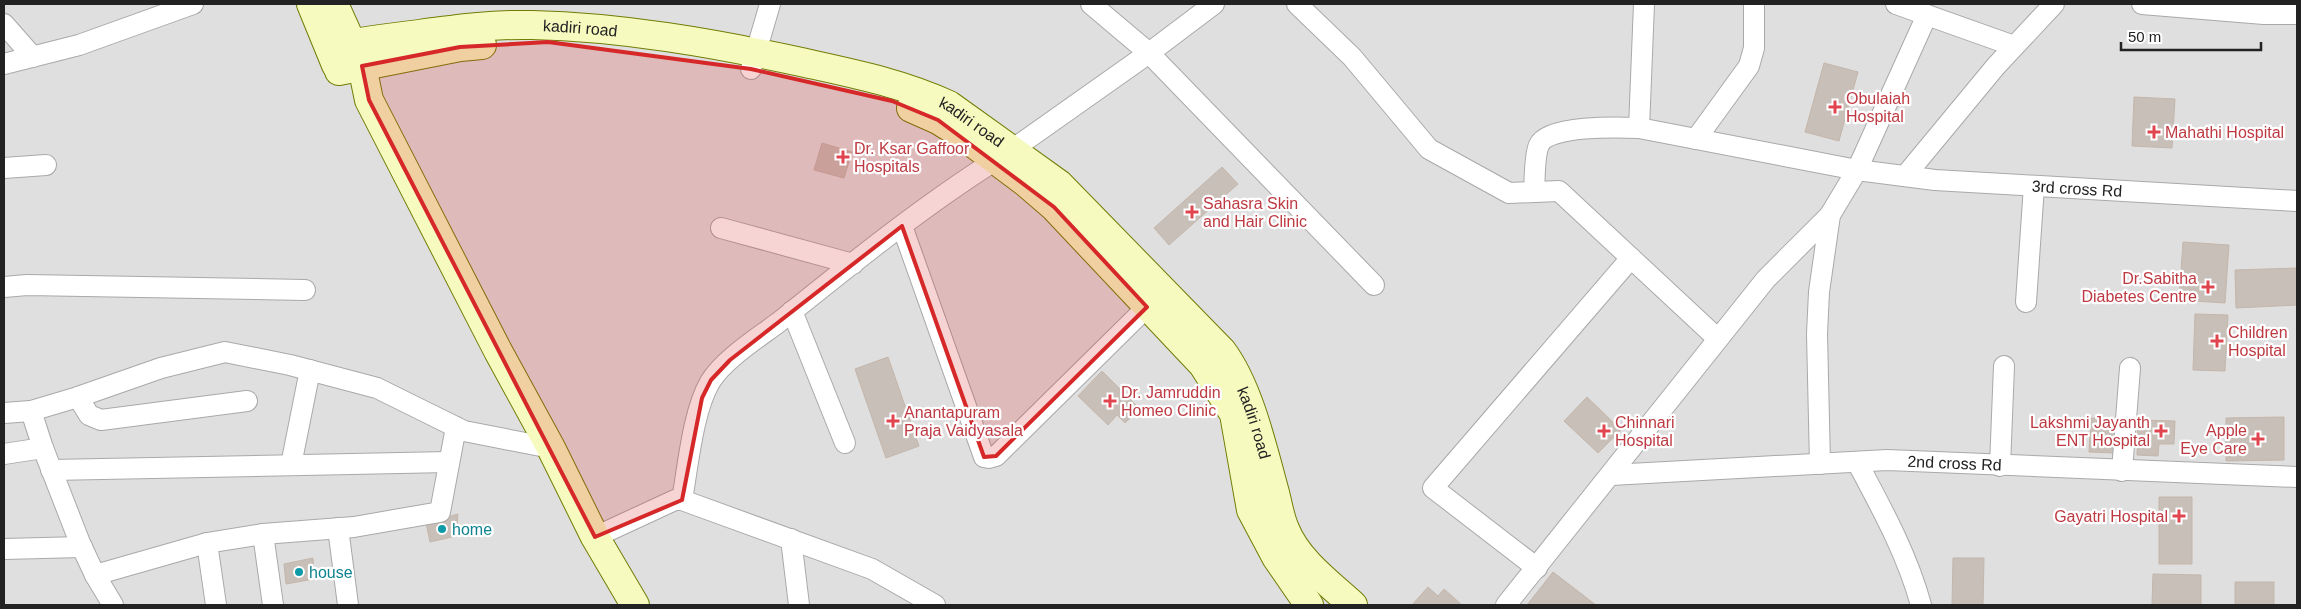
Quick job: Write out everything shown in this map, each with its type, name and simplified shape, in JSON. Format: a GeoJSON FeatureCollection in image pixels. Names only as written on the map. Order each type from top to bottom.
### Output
{"type":"FeatureCollection","features":[{"type":"Feature","properties":{"kind":"main road"},"geometry":{"type":"LineString","coordinates":[[311,4],[346,57],[498,351],[551,448],[595,537],[635,605]]}},
{"type":"Feature","properties":{"kind":"main road"},"geometry":{"type":"LineString","coordinates":[[334,4],[346,57]]}},
{"type":"Feature","properties":{"kind":"main road","name":"kadiri road"},"geometry":{"type":"LineString","coordinates":[[346,57],[548,42],[578,43],[753,61],[869,77],[929,95],[962,112],[1004,155],[1025,182],[1054,207],[1203,365],[1234,414],[1251,510],[1276,557],[1310,605]]}},
{"type":"Feature","properties":{"kind":"main road","name":"kadiri road"},"geometry":{"type":"LineString","coordinates":[[1004,155],[1059,184],[1222,351],[1234,366],[1260,441],[1285,530],[1296,548],[1319,574],[1353,605]]}},
{"type":"Feature","properties":{"kind":"street"},"geometry":{"type":"LineString","coordinates":[[4,64],[79,45],[192,4]]}},
{"type":"Feature","properties":{"kind":"street"},"geometry":{"type":"LineString","coordinates":[[753,61],[770,4]]}},
{"type":"Feature","properties":{"kind":"street"},"geometry":{"type":"LineString","coordinates":[[1091,4],[1148,53],[1374,285]]}},
{"type":"Feature","properties":{"kind":"street"},"geometry":{"type":"LineString","coordinates":[[682,500],[702,398],[711,380],[730,360],[902,226],[1148,53],[1214,4]]}},
{"type":"Feature","properties":{"kind":"street"},"geometry":{"type":"LineString","coordinates":[[1297,4],[1352,57],[1429,150],[1508,193],[1559,192],[1718,339]]}},
{"type":"Feature","properties":{"kind":"street"},"geometry":{"type":"LineString","coordinates":[[1639,128],[1644,4]]}},
{"type":"Feature","properties":{"kind":"street"},"geometry":{"type":"LineString","coordinates":[[1696,139],[1749,66],[1754,48],[1754,4]]}},
{"type":"Feature","properties":{"kind":"street"},"geometry":{"type":"LineString","coordinates":[[1896,4],[2014,46]]}},
{"type":"Feature","properties":{"kind":"street"},"geometry":{"type":"LineString","coordinates":[[1905,176],[2014,46],[2054,4]]}},
{"type":"Feature","properties":{"kind":"street"},"geometry":{"type":"LineString","coordinates":[[2142,4],[2264,14],[2297,14]]}},
{"type":"Feature","properties":{"kind":"street"},"geometry":{"type":"LineString","coordinates":[[1506,605],[1766,279],[1830,215],[1857,170],[1927,15]]}},
{"type":"Feature","properties":{"kind":"street"},"geometry":{"type":"LineString","coordinates":[[4,24],[33,57]]}},
{"type":"Feature","properties":{"kind":"street","name":"3rd cross Rd"},"geometry":{"type":"LineString","coordinates":[[1534,192],[1538,146],[1544,138],[1550,134],[1620,127],[1639,128],[1857,170],[1905,176],[2034,186],[2297,201]]}},
{"type":"Feature","properties":{"kind":"street"},"geometry":{"type":"LineString","coordinates":[[4,168],[46,165]]}},
{"type":"Feature","properties":{"kind":"street"},"geometry":{"type":"LineString","coordinates":[[2026,302],[2034,186]]}},
{"type":"Feature","properties":{"kind":"street"},"geometry":{"type":"LineString","coordinates":[[1820,464],[1817,334],[1819,292],[1830,215]]}},
{"type":"Feature","properties":{"kind":"street"},"geometry":{"type":"LineString","coordinates":[[902,226],[984,457],[996,456],[1147,307]]}},
{"type":"Feature","properties":{"kind":"street"},"geometry":{"type":"LineString","coordinates":[[721,228],[853,264]]}},
{"type":"Feature","properties":{"kind":"street"},"geometry":{"type":"LineString","coordinates":[[1537,568],[1434,488],[1631,258]]}},
{"type":"Feature","properties":{"kind":"street"},"geometry":{"type":"LineString","coordinates":[[4,287],[305,290]]}},
{"type":"Feature","properties":{"kind":"street"},"geometry":{"type":"LineString","coordinates":[[792,311],[846,443]]}},
{"type":"Feature","properties":{"kind":"street"},"geometry":{"type":"LineString","coordinates":[[4,413],[31,411],[78,397],[160,368],[225,352],[310,370],[377,388],[464,430],[551,448]]}},
{"type":"Feature","properties":{"kind":"street"},"geometry":{"type":"LineString","coordinates":[[2000,466],[2004,366]]}},
{"type":"Feature","properties":{"kind":"street"},"geometry":{"type":"LineString","coordinates":[[2122,471],[2130,368]]}},
{"type":"Feature","properties":{"kind":"street"},"geometry":{"type":"LineString","coordinates":[[291,466],[310,370]]}},
{"type":"Feature","properties":{"kind":"street"},"geometry":{"type":"LineString","coordinates":[[78,397],[90,415],[102,420],[247,401]]}},
{"type":"Feature","properties":{"kind":"street"},"geometry":{"type":"LineString","coordinates":[[31,411],[51,470],[82,547],[95,575],[113,605]]}},
{"type":"Feature","properties":{"kind":"street"},"geometry":{"type":"LineString","coordinates":[[95,575],[207,543],[263,534],[338,528],[440,512],[456,427]]}},
{"type":"Feature","properties":{"kind":"street"},"geometry":{"type":"LineString","coordinates":[[4,454],[43,448]]}},
{"type":"Feature","properties":{"kind":"street","name":"2nd cross Rd"},"geometry":{"type":"LineString","coordinates":[[1611,475],[1888,460],[2297,477]]}},
{"type":"Feature","properties":{"kind":"street"},"geometry":{"type":"LineString","coordinates":[[51,470],[449,462]]}},
{"type":"Feature","properties":{"kind":"street"},"geometry":{"type":"LineString","coordinates":[[1856,462],[1895,534],[1912,574],[1921,605]]}},
{"type":"Feature","properties":{"kind":"street"},"geometry":{"type":"LineString","coordinates":[[595,537],[674,500],[682,500],[872,569],[935,605]]}},
{"type":"Feature","properties":{"kind":"street"},"geometry":{"type":"LineString","coordinates":[[338,528],[348,605]]}},
{"type":"Feature","properties":{"kind":"street"},"geometry":{"type":"LineString","coordinates":[[263,534],[273,605]]}},
{"type":"Feature","properties":{"kind":"street"},"geometry":{"type":"LineString","coordinates":[[791,540],[799,605]]}},
{"type":"Feature","properties":{"kind":"street"},"geometry":{"type":"LineString","coordinates":[[207,543],[216,605]]}},
{"type":"Feature","properties":{"kind":"street"},"geometry":{"type":"LineString","coordinates":[[4,549],[82,547]]}},
{"type":"Feature","properties":{"kind":"highlighted area"},"geometry":{"type":"Polygon","coordinates":[[[548,42],[751,69],[892,101],[938,120],[1054,207],[1147,307],[996,456],[984,457],[902,226],[730,360],[711,380],[702,398],[682,500],[595,537],[369,100],[362,66],[460,47],[548,42]]]}},
{"type":"Feature","properties":{"kind":"shaded area"},"geometry":{"type":"Polygon","coordinates":[[[4,4],[2297,4],[2297,605],[4,605],[4,4]]]}},
{"type":"Feature","properties":{"kind":"building"},"geometry":{"type":"Polygon","coordinates":[[[1824,63],[1858,72],[1839,141],[1805,132],[1824,63]]]}},
{"type":"Feature","properties":{"kind":"building"},"geometry":{"type":"Polygon","coordinates":[[[2134,97],[2175,99],[2172,148],[2132,146],[2134,97]]]}},
{"type":"Feature","properties":{"kind":"building"},"geometry":{"type":"Polygon","coordinates":[[[822,143],[852,152],[844,178],[814,170],[822,143]]]}},
{"type":"Feature","properties":{"kind":"building"},"geometry":{"type":"Polygon","coordinates":[[[1222,167],[1238,184],[1169,245],[1154,228],[1222,167]]]}},
{"type":"Feature","properties":{"kind":"building"},"geometry":{"type":"Polygon","coordinates":[[[2183,242],[2229,245],[2225,303],[2179,300],[2183,242]]]}},
{"type":"Feature","properties":{"kind":"building"},"geometry":{"type":"Polygon","coordinates":[[[2297,268],[2297,305],[2236,308],[2235,270],[2297,268]]]}},
{"type":"Feature","properties":{"kind":"building"},"geometry":{"type":"Polygon","coordinates":[[[2195,314],[2228,315],[2225,371],[2193,370],[2195,314]]]}},
{"type":"Feature","properties":{"kind":"building"},"geometry":{"type":"Polygon","coordinates":[[[888,357],[919,446],[886,458],[855,369],[888,357]]]}},
{"type":"Feature","properties":{"kind":"building"},"geometry":{"type":"Polygon","coordinates":[[[1102,371],[1140,409],[1125,423],[1117,415],[1108,425],[1078,396],[1102,371]]]}},
{"type":"Feature","properties":{"kind":"building"},"geometry":{"type":"Polygon","coordinates":[[[1587,397],[1621,430],[1598,453],[1564,421],[1587,397]]]}},
{"type":"Feature","properties":{"kind":"building"},"geometry":{"type":"Polygon","coordinates":[[[2284,417],[2284,460],[2226,461],[2226,418],[2284,417]]]}},
{"type":"Feature","properties":{"kind":"building"},"geometry":{"type":"Polygon","coordinates":[[[2091,418],[2117,419],[2115,453],[2089,452],[2091,418]]]}},
{"type":"Feature","properties":{"kind":"building"},"geometry":{"type":"Polygon","coordinates":[[[2138,420],[2175,421],[2174,444],[2159,444],[2158,456],[2137,455],[2138,420]]]}},
{"type":"Feature","properties":{"kind":"building"},"geometry":{"type":"Polygon","coordinates":[[[2159,497],[2192,497],[2192,564],[2159,564],[2159,497]]]}},
{"type":"Feature","properties":{"kind":"building","name":"home"},"geometry":{"type":"Polygon","coordinates":[[[458,514],[456,536],[430,542],[426,523],[458,514]]]}},
{"type":"Feature","properties":{"kind":"building","name":"house"},"geometry":{"type":"Polygon","coordinates":[[[313,558],[314,579],[286,584],[284,564],[313,558]]]}},
{"type":"Feature","properties":{"kind":"building"},"geometry":{"type":"Polygon","coordinates":[[[1953,558],[1984,558],[1983,605],[1952,605],[1953,558]]]}},
{"type":"Feature","properties":{"kind":"building"},"geometry":{"type":"Polygon","coordinates":[[[1553,572],[1596,605],[1527,605],[1553,572]]]}},
{"type":"Feature","properties":{"kind":"building"},"geometry":{"type":"Polygon","coordinates":[[[2153,574],[2201,575],[2201,605],[2152,605],[2153,574]]]}},
{"type":"Feature","properties":{"kind":"building"},"geometry":{"type":"Polygon","coordinates":[[[2235,582],[2274,582],[2274,605],[2235,605],[2235,582]]]}},
{"type":"Feature","properties":{"kind":"building"},"geometry":{"type":"Polygon","coordinates":[[[1428,587],[1438,596],[1444,589],[1462,605],[1412,605],[1428,587]]]}},
{"type":"Feature","properties":{"kind":"place","name":"Obulaiah Hospital"},"geometry":{"type":"Point","coordinates":[1835,107]}},
{"type":"Feature","properties":{"kind":"place","name":"Mahathi Hospital"},"geometry":{"type":"Point","coordinates":[2154,132]}},
{"type":"Feature","properties":{"kind":"place","name":"Dr. Ksar Gaffoor Hospitals"},"geometry":{"type":"Point","coordinates":[843,157]}},
{"type":"Feature","properties":{"kind":"place","name":"Sahasra Skin and Hair Clinic"},"geometry":{"type":"Point","coordinates":[1192,212]}},
{"type":"Feature","properties":{"kind":"place","name":"Dr.Sabitha Diabetes Centre"},"geometry":{"type":"Point","coordinates":[2208,287]}},
{"type":"Feature","properties":{"kind":"place","name":"Children Hospital"},"geometry":{"type":"Point","coordinates":[2217,341]}},
{"type":"Feature","properties":{"kind":"place","name":"Dr. Jamruddin Homeo Clinic"},"geometry":{"type":"Point","coordinates":[1110,401]}},
{"type":"Feature","properties":{"kind":"place","name":"Anantapuram Praja Vaidyasala"},"geometry":{"type":"Point","coordinates":[893,421]}},
{"type":"Feature","properties":{"kind":"place","name":"Chinnari Hospital"},"geometry":{"type":"Point","coordinates":[1604,431]}},
{"type":"Feature","properties":{"kind":"place","name":"Lakshmi Jayanth ENT Hospital"},"geometry":{"type":"Point","coordinates":[2161,431]}},
{"type":"Feature","properties":{"kind":"place","name":"Apple Eye Care"},"geometry":{"type":"Point","coordinates":[2258,439]}},
{"type":"Feature","properties":{"kind":"place","name":"Gayatri Hospital"},"geometry":{"type":"Point","coordinates":[2179,516]}},
{"type":"Feature","properties":{"kind":"place","name":"home"},"geometry":{"type":"Point","coordinates":[442,529]}},
{"type":"Feature","properties":{"kind":"place","name":"house"},"geometry":{"type":"Point","coordinates":[299,572]}}]}
